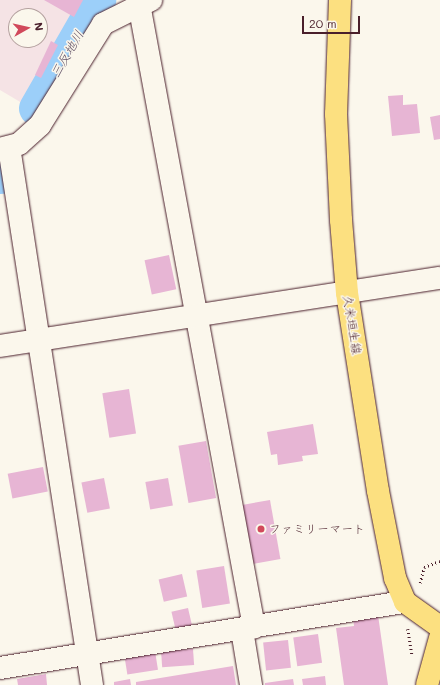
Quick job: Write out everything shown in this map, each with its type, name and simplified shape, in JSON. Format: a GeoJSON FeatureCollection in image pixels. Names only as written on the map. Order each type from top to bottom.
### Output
{"type":"FeatureCollection","features":[{"type":"Feature","properties":{"kind":"main road","name":"久米垣生線"},"geometry":{"type":"LineString","coordinates":[[340,0],[337,158],[347,293],[385,538],[395,578],[405,602]]}},
{"type":"Feature","properties":{"kind":"main road"},"geometry":{"type":"LineString","coordinates":[[405,602],[440,627]]}},
{"type":"Feature","properties":{"kind":"main road"},"geometry":{"type":"LineString","coordinates":[[427,685],[440,638]]}},
{"type":"Feature","properties":{"kind":"street"},"geometry":{"type":"LineString","coordinates":[[92,685],[38,340],[5,148],[24,140],[40,125],[104,24],[146,2],[248,629],[251,685]]}},
{"type":"Feature","properties":{"kind":"street"},"geometry":{"type":"LineString","coordinates":[[0,346],[440,278]]}},
{"type":"Feature","properties":{"kind":"street"},"geometry":{"type":"LineString","coordinates":[[0,668],[248,629],[405,602]]}},
{"type":"Feature","properties":{"kind":"shaded area"},"geometry":{"type":"Polygon","coordinates":[[[0,0],[86,0],[27,106],[0,90],[0,0]]]}},
{"type":"Feature","properties":{"kind":"building"},"geometry":{"type":"Polygon","coordinates":[[[44,0],[83,0],[74,17],[44,0]]]}},
{"type":"Feature","properties":{"kind":"building"},"geometry":{"type":"Polygon","coordinates":[[[51,41],[58,45],[41,78],[35,75],[51,41]]]}},
{"type":"Feature","properties":{"kind":"building"},"geometry":{"type":"Polygon","coordinates":[[[403,95],[403,105],[417,104],[420,133],[392,136],[388,96],[403,95]]]}},
{"type":"Feature","properties":{"kind":"building"},"geometry":{"type":"Polygon","coordinates":[[[440,115],[440,139],[434,140],[430,117],[440,115]]]}},
{"type":"Feature","properties":{"kind":"building"},"geometry":{"type":"Polygon","coordinates":[[[169,255],[176,289],[152,294],[145,260],[169,255]]]}},
{"type":"Feature","properties":{"kind":"building"},"geometry":{"type":"Polygon","coordinates":[[[129,389],[136,433],[109,438],[102,393],[129,389]]]}},
{"type":"Feature","properties":{"kind":"building"},"geometry":{"type":"Polygon","coordinates":[[[313,424],[318,454],[302,456],[303,461],[278,465],[277,454],[271,455],[267,432],[313,424]]]}},
{"type":"Feature","properties":{"kind":"building"},"geometry":{"type":"Polygon","coordinates":[[[206,441],[216,498],[188,503],[178,446],[206,441]]]}},
{"type":"Feature","properties":{"kind":"building"},"geometry":{"type":"Polygon","coordinates":[[[43,467],[48,492],[12,498],[8,474],[43,467]]]}},
{"type":"Feature","properties":{"kind":"building"},"geometry":{"type":"Polygon","coordinates":[[[104,478],[110,508],[87,513],[81,482],[104,478]]]}},
{"type":"Feature","properties":{"kind":"building"},"geometry":{"type":"Polygon","coordinates":[[[168,478],[173,506],[150,510],[145,482],[168,478]]]}},
{"type":"Feature","properties":{"kind":"building"},"geometry":{"type":"Polygon","coordinates":[[[270,500],[280,559],[250,564],[239,505],[270,500]]]}},
{"type":"Feature","properties":{"kind":"building"},"geometry":{"type":"Polygon","coordinates":[[[224,566],[230,604],[202,608],[196,570],[224,566]]]}},
{"type":"Feature","properties":{"kind":"building"},"geometry":{"type":"Polygon","coordinates":[[[182,574],[187,596],[164,602],[159,579],[182,574]]]}},
{"type":"Feature","properties":{"kind":"building"},"geometry":{"type":"Polygon","coordinates":[[[188,608],[192,626],[175,629],[171,612],[188,608]]]}},
{"type":"Feature","properties":{"kind":"building"},"geometry":{"type":"Polygon","coordinates":[[[378,615],[388,685],[344,685],[336,628],[354,626],[353,618],[378,615]]]}},
{"type":"Feature","properties":{"kind":"building"},"geometry":{"type":"Polygon","coordinates":[[[318,634],[322,663],[297,666],[293,637],[318,634]]]}},
{"type":"Feature","properties":{"kind":"building"},"geometry":{"type":"Polygon","coordinates":[[[288,640],[291,668],[266,670],[263,643],[288,640]]]}},
{"type":"Feature","properties":{"kind":"building"},"geometry":{"type":"Polygon","coordinates":[[[193,649],[194,665],[162,667],[161,651],[193,649]]]}},
{"type":"Feature","properties":{"kind":"building"},"geometry":{"type":"Polygon","coordinates":[[[155,651],[158,670],[127,675],[124,656],[155,651]]]}},
{"type":"Feature","properties":{"kind":"building"},"geometry":{"type":"Polygon","coordinates":[[[233,666],[236,685],[136,685],[136,682],[233,666]]]}},
{"type":"Feature","properties":{"kind":"building"},"geometry":{"type":"Polygon","coordinates":[[[46,674],[47,685],[18,685],[17,679],[46,674]]]}},
{"type":"Feature","properties":{"kind":"building"},"geometry":{"type":"Polygon","coordinates":[[[325,676],[326,685],[303,685],[302,679],[325,676]]]}},
{"type":"Feature","properties":{"kind":"building"},"geometry":{"type":"Polygon","coordinates":[[[130,679],[131,685],[114,685],[114,682],[130,679]]]}},
{"type":"Feature","properties":{"kind":"building"},"geometry":{"type":"Polygon","coordinates":[[[293,679],[294,685],[265,685],[265,683],[293,679]]]}},
{"type":"Feature","properties":{"kind":"waterway","name":"三反地川"},"geometry":{"type":"LineString","coordinates":[[36,108],[98,0]]}},
{"type":"Feature","properties":{"kind":"place","name":"ファミリーマート"},"geometry":{"type":"Point","coordinates":[261,529]}}]}
